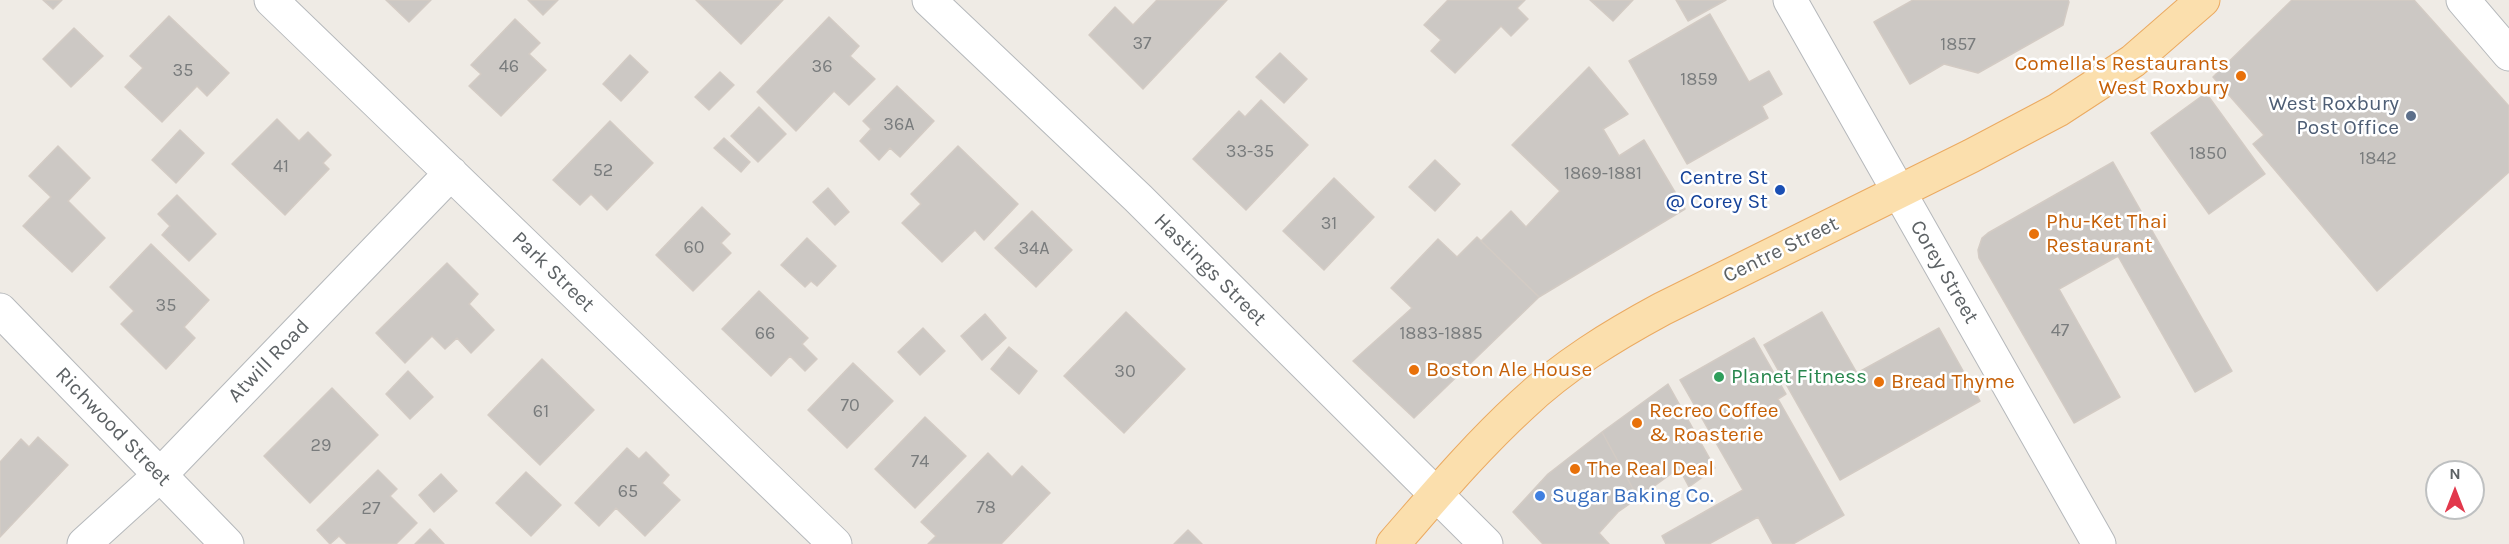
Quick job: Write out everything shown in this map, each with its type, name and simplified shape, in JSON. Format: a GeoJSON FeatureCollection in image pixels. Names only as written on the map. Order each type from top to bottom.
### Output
{"type":"FeatureCollection","features":[{"type":"Feature","properties":{"kind":"main road","name":"Centre Street"},"geometry":{"type":"LineString","coordinates":[[1394,544],[1471,455],[1523,404],[1603,343],[1662,309],[2015,134],[2133,61],[2203,0]]}},
{"type":"Feature","properties":{"kind":"street","name":"Park Street"},"geometry":{"type":"LineString","coordinates":[[271,0],[835,544]]}},
{"type":"Feature","properties":{"kind":"street","name":"Hastings Street"},"geometry":{"type":"LineString","coordinates":[[929,0],[1146,206],[1486,544]]}},
{"type":"Feature","properties":{"kind":"street","name":"Corey Street"},"geometry":{"type":"LineString","coordinates":[[1790,0],[2099,544]]}},
{"type":"Feature","properties":{"kind":"street"},"geometry":{"type":"LineString","coordinates":[[2463,0],[2509,54]]}},
{"type":"Feature","properties":{"kind":"street","name":"Atwill Road"},"geometry":{"type":"LineString","coordinates":[[84,544],[160,475],[451,173]]}},
{"type":"Feature","properties":{"kind":"street","name":"Richwood Street"},"geometry":{"type":"LineString","coordinates":[[0,310],[227,544]]}},
{"type":"Feature","properties":{"kind":"building"},"geometry":{"type":"Polygon","coordinates":[[[43,0],[62,0],[53,9],[43,0]]]}},
{"type":"Feature","properties":{"kind":"building"},"geometry":{"type":"Polygon","coordinates":[[[386,0],[431,0],[409,22],[386,0]]]}},
{"type":"Feature","properties":{"kind":"building"},"geometry":{"type":"Polygon","coordinates":[[[528,0],[558,0],[543,15],[528,0]]]}},
{"type":"Feature","properties":{"kind":"building"},"geometry":{"type":"Polygon","coordinates":[[[696,0],[783,0],[741,44],[696,0]]]}},
{"type":"Feature","properties":{"kind":"building"},"geometry":{"type":"Polygon","coordinates":[[[1157,0],[1227,0],[1143,89],[1089,35],[1115,7],[1133,25],[1157,0]]]}},
{"type":"Feature","properties":{"kind":"building"},"geometry":{"type":"Polygon","coordinates":[[[1448,0],[1525,0],[1517,8],[1528,19],[1511,36],[1501,26],[1455,73],[1431,51],[1441,40],[1424,25],[1448,0]]]}},
{"type":"Feature","properties":{"kind":"building"},"geometry":{"type":"Polygon","coordinates":[[[1590,0],[1633,0],[1613,21],[1590,0]]]}},
{"type":"Feature","properties":{"kind":"building"},"geometry":{"type":"Polygon","coordinates":[[[1676,0],[1726,0],[1688,21],[1676,0]]]}},
{"type":"Feature","properties":{"kind":"building"},"geometry":{"type":"Polygon","coordinates":[[[1913,0],[2068,0],[2069,2],[2063,25],[1978,73],[1944,64],[1910,84],[1874,22],[1913,0]]]}},
{"type":"Feature","properties":{"kind":"building"},"geometry":{"type":"Polygon","coordinates":[[[2292,0],[2414,0],[2509,106],[2509,172],[2377,291],[2253,144],[2264,135],[2213,77],[2292,0]]]}},
{"type":"Feature","properties":{"kind":"building"},"geometry":{"type":"Polygon","coordinates":[[[1710,14],[1749,82],[1769,71],[1782,94],[1762,106],[1768,118],[1687,164],[1629,61],[1710,14]]]}},
{"type":"Feature","properties":{"kind":"building"},"geometry":{"type":"Polygon","coordinates":[[[169,16],[229,73],[207,96],[197,86],[162,122],[125,87],[143,68],[130,56],[169,16]]]}},
{"type":"Feature","properties":{"kind":"building"},"geometry":{"type":"Polygon","coordinates":[[[829,17],[859,46],[850,56],[875,79],[849,105],[834,91],[796,131],[757,92],[829,17]]]}},
{"type":"Feature","properties":{"kind":"building"},"geometry":{"type":"Polygon","coordinates":[[[515,19],[540,43],[529,54],[546,70],[501,116],[469,86],[481,74],[471,65],[515,19]]]}},
{"type":"Feature","properties":{"kind":"building"},"geometry":{"type":"Polygon","coordinates":[[[74,28],[103,56],[71,87],[43,59],[74,28]]]}},
{"type":"Feature","properties":{"kind":"building"},"geometry":{"type":"Polygon","coordinates":[[[1280,53],[1307,79],[1284,103],[1256,77],[1280,53]]]}},
{"type":"Feature","properties":{"kind":"building"},"geometry":{"type":"Polygon","coordinates":[[[630,55],[648,72],[621,101],[603,84],[630,55]]]}},
{"type":"Feature","properties":{"kind":"building"},"geometry":{"type":"Polygon","coordinates":[[[1589,67],[1628,114],[1603,129],[1619,156],[1644,140],[1685,209],[1539,297],[1481,241],[1511,211],[1526,227],[1560,191],[1512,145],[1589,67]]]}},
{"type":"Feature","properties":{"kind":"building"},"geometry":{"type":"Polygon","coordinates":[[[720,72],[734,85],[709,110],[695,97],[720,72]]]}},
{"type":"Feature","properties":{"kind":"building"},"geometry":{"type":"Polygon","coordinates":[[[897,86],[934,121],[900,157],[890,148],[879,160],[860,141],[871,129],[863,121],[897,86]]]}},
{"type":"Feature","properties":{"kind":"building"},"geometry":{"type":"Polygon","coordinates":[[[2206,93],[2265,174],[2209,214],[2151,133],[2206,93]]]}},
{"type":"Feature","properties":{"kind":"building"},"geometry":{"type":"Polygon","coordinates":[[[1261,100],[1308,145],[1246,210],[1193,159],[1239,111],[1245,117],[1261,100]]]}},
{"type":"Feature","properties":{"kind":"building"},"geometry":{"type":"Polygon","coordinates":[[[759,107],[786,134],[758,162],[731,136],[759,107]]]}},
{"type":"Feature","properties":{"kind":"building"},"geometry":{"type":"Polygon","coordinates":[[[277,119],[299,141],[308,132],[331,155],[323,163],[329,169],[285,215],[232,164],[277,119]]]}},
{"type":"Feature","properties":{"kind":"building"},"geometry":{"type":"Polygon","coordinates":[[[610,121],[653,163],[607,210],[591,194],[580,205],[553,180],[610,121]]]}},
{"type":"Feature","properties":{"kind":"building"},"geometry":{"type":"Polygon","coordinates":[[[180,130],[204,153],[176,183],[152,160],[180,130]]]}},
{"type":"Feature","properties":{"kind":"building"},"geometry":{"type":"Polygon","coordinates":[[[724,138],[750,162],[741,172],[714,148],[724,138]]]}},
{"type":"Feature","properties":{"kind":"building"},"geometry":{"type":"Polygon","coordinates":[[[58,146],[90,178],[68,201],[105,238],[72,272],[23,226],[51,197],[29,176],[58,146]]]}},
{"type":"Feature","properties":{"kind":"building"},"geometry":{"type":"Polygon","coordinates":[[[958,146],[1018,204],[984,240],[975,230],[942,262],[902,223],[921,204],[911,194],[958,146]]]}},
{"type":"Feature","properties":{"kind":"building"},"geometry":{"type":"Polygon","coordinates":[[[1435,160],[1460,184],[1435,211],[1409,187],[1435,160]]]}},
{"type":"Feature","properties":{"kind":"building"},"geometry":{"type":"Polygon","coordinates":[[[2113,162],[2232,371],[2195,392],[2118,256],[2059,289],[2120,397],[2074,423],[1979,258],[1978,250],[1982,238],[1988,233],[2113,162]]]}},
{"type":"Feature","properties":{"kind":"building"},"geometry":{"type":"Polygon","coordinates":[[[1334,178],[1374,217],[1324,270],[1283,231],[1334,178]]]}},
{"type":"Feature","properties":{"kind":"building"},"geometry":{"type":"Polygon","coordinates":[[[828,188],[849,212],[835,225],[813,202],[828,188]]]}},
{"type":"Feature","properties":{"kind":"building"},"geometry":{"type":"Polygon","coordinates":[[[177,195],[216,234],[189,261],[162,235],[170,226],[158,214],[177,195]]]}},
{"type":"Feature","properties":{"kind":"building"},"geometry":{"type":"Polygon","coordinates":[[[702,207],[730,234],[721,243],[731,253],[693,291],[656,255],[702,207]]]}},
{"type":"Feature","properties":{"kind":"building"},"geometry":{"type":"Polygon","coordinates":[[[1032,211],[1072,250],[1036,287],[995,248],[1032,211]]]}},
{"type":"Feature","properties":{"kind":"building"},"geometry":{"type":"Polygon","coordinates":[[[1477,237],[1539,297],[1414,418],[1353,361],[1412,308],[1391,288],[1438,239],[1457,257],[1477,237]]]}},
{"type":"Feature","properties":{"kind":"building"},"geometry":{"type":"Polygon","coordinates":[[[807,238],[836,266],[817,286],[811,281],[805,287],[781,265],[807,238]]]}},
{"type":"Feature","properties":{"kind":"building"},"geometry":{"type":"Polygon","coordinates":[[[151,244],[209,300],[184,327],[195,338],[166,369],[121,324],[134,311],[110,287],[151,244]]]}},
{"type":"Feature","properties":{"kind":"building"},"geometry":{"type":"Polygon","coordinates":[[[447,263],[478,294],[469,304],[494,330],[471,353],[457,338],[445,349],[432,336],[405,363],[376,333],[447,263]]]}},
{"type":"Feature","properties":{"kind":"building"},"geometry":{"type":"Polygon","coordinates":[[[759,291],[808,338],[802,344],[817,359],[805,371],[790,356],[771,376],[722,329],[759,291]]]}},
{"type":"Feature","properties":{"kind":"building"},"geometry":{"type":"Polygon","coordinates":[[[1126,312],[1185,369],[1124,433],[1064,376],[1126,312]]]}},
{"type":"Feature","properties":{"kind":"building"},"geometry":{"type":"Polygon","coordinates":[[[1822,312],[1857,373],[1939,328],[1980,401],[1840,480],[1764,345],[1822,312]]]}},
{"type":"Feature","properties":{"kind":"building"},"geometry":{"type":"Polygon","coordinates":[[[985,314],[1006,338],[982,360],[961,336],[985,314]]]}},
{"type":"Feature","properties":{"kind":"building"},"geometry":{"type":"Polygon","coordinates":[[[923,328],[945,351],[920,375],[898,352],[923,328]]]}},
{"type":"Feature","properties":{"kind":"building"},"geometry":{"type":"Polygon","coordinates":[[[1754,338],[1786,394],[1778,399],[1844,515],[1793,544],[1773,544],[1758,517],[1709,544],[1666,544],[1662,536],[1743,490],[1680,380],[1754,338]]]}},
{"type":"Feature","properties":{"kind":"building"},"geometry":{"type":"Polygon","coordinates":[[[1009,347],[1037,371],[1019,394],[991,369],[1009,347]]]}},
{"type":"Feature","properties":{"kind":"building"},"geometry":{"type":"Polygon","coordinates":[[[542,359],[594,410],[540,465],[488,415],[542,359]]]}},
{"type":"Feature","properties":{"kind":"building"},"geometry":{"type":"Polygon","coordinates":[[[853,363],[893,401],[847,448],[808,410],[853,363]]]}},
{"type":"Feature","properties":{"kind":"building"},"geometry":{"type":"Polygon","coordinates":[[[408,371],[433,397],[410,419],[386,394],[408,371]]]}},
{"type":"Feature","properties":{"kind":"building"},"geometry":{"type":"Polygon","coordinates":[[[1668,384],[1715,468],[1689,487],[1679,468],[1638,498],[1602,432],[1668,384]]]}},
{"type":"Feature","properties":{"kind":"building"},"geometry":{"type":"Polygon","coordinates":[[[332,388],[378,435],[310,503],[264,456],[332,388]]]}},
{"type":"Feature","properties":{"kind":"building"},"geometry":{"type":"Polygon","coordinates":[[[925,417],[966,456],[915,508],[875,469],[925,417]]]}},
{"type":"Feature","properties":{"kind":"building"},"geometry":{"type":"Polygon","coordinates":[[[1602,432],[1638,498],[1618,512],[1599,533],[1609,544],[1543,544],[1513,512],[1548,474],[1602,432]]]}},
{"type":"Feature","properties":{"kind":"building"},"geometry":{"type":"Polygon","coordinates":[[[38,437],[68,465],[0,537],[0,462],[21,439],[29,447],[38,437]]]}},
{"type":"Feature","properties":{"kind":"building"},"geometry":{"type":"Polygon","coordinates":[[[627,448],[639,459],[646,452],[669,475],[662,483],[680,500],[645,536],[616,508],[599,526],[575,503],[627,448]]]}},
{"type":"Feature","properties":{"kind":"building"},"geometry":{"type":"Polygon","coordinates":[[[988,453],[1012,477],[1022,466],[1050,493],[1001,544],[928,544],[936,536],[921,522],[988,453]]]}},
{"type":"Feature","properties":{"kind":"building"},"geometry":{"type":"Polygon","coordinates":[[[378,470],[397,489],[390,496],[417,523],[396,544],[347,544],[339,536],[330,544],[317,530],[378,470]]]}},
{"type":"Feature","properties":{"kind":"building"},"geometry":{"type":"Polygon","coordinates":[[[526,472],[561,505],[531,536],[496,503],[526,472]]]}},
{"type":"Feature","properties":{"kind":"building"},"geometry":{"type":"Polygon","coordinates":[[[441,474],[457,491],[434,512],[419,495],[441,474]]]}},
{"type":"Feature","properties":{"kind":"building"},"geometry":{"type":"Polygon","coordinates":[[[430,529],[444,544],[415,544],[430,529]]]}},
{"type":"Feature","properties":{"kind":"building"},"geometry":{"type":"Polygon","coordinates":[[[1188,530],[1202,544],[1174,544],[1188,530]]]}},
{"type":"Feature","properties":{"kind":"place","name":"Comella's Restaurants West Roxbury"},"geometry":{"type":"Point","coordinates":[2241,76]}},
{"type":"Feature","properties":{"kind":"place","name":"West Roxbury Post Office"},"geometry":{"type":"Point","coordinates":[2411,116]}},
{"type":"Feature","properties":{"kind":"place","name":"Centre St @ Corey St"},"geometry":{"type":"Point","coordinates":[1780,190]}},
{"type":"Feature","properties":{"kind":"place","name":"Phu-Ket Thai Restaurant"},"geometry":{"type":"Point","coordinates":[2034,234]}},
{"type":"Feature","properties":{"kind":"place","name":"Boston Ale House"},"geometry":{"type":"Point","coordinates":[1414,370]}},
{"type":"Feature","properties":{"kind":"place","name":"Planet Fitness"},"geometry":{"type":"Point","coordinates":[1719,377]}},
{"type":"Feature","properties":{"kind":"place","name":"Bread Thyme"},"geometry":{"type":"Point","coordinates":[1879,382]}},
{"type":"Feature","properties":{"kind":"place","name":"Recreo Coffee & Roasterie"},"geometry":{"type":"Point","coordinates":[1637,423]}},
{"type":"Feature","properties":{"kind":"place","name":"The Real Deal"},"geometry":{"type":"Point","coordinates":[1575,469]}},
{"type":"Feature","properties":{"kind":"place","name":"Sugar Baking Co."},"geometry":{"type":"Point","coordinates":[1540,496]}}]}
